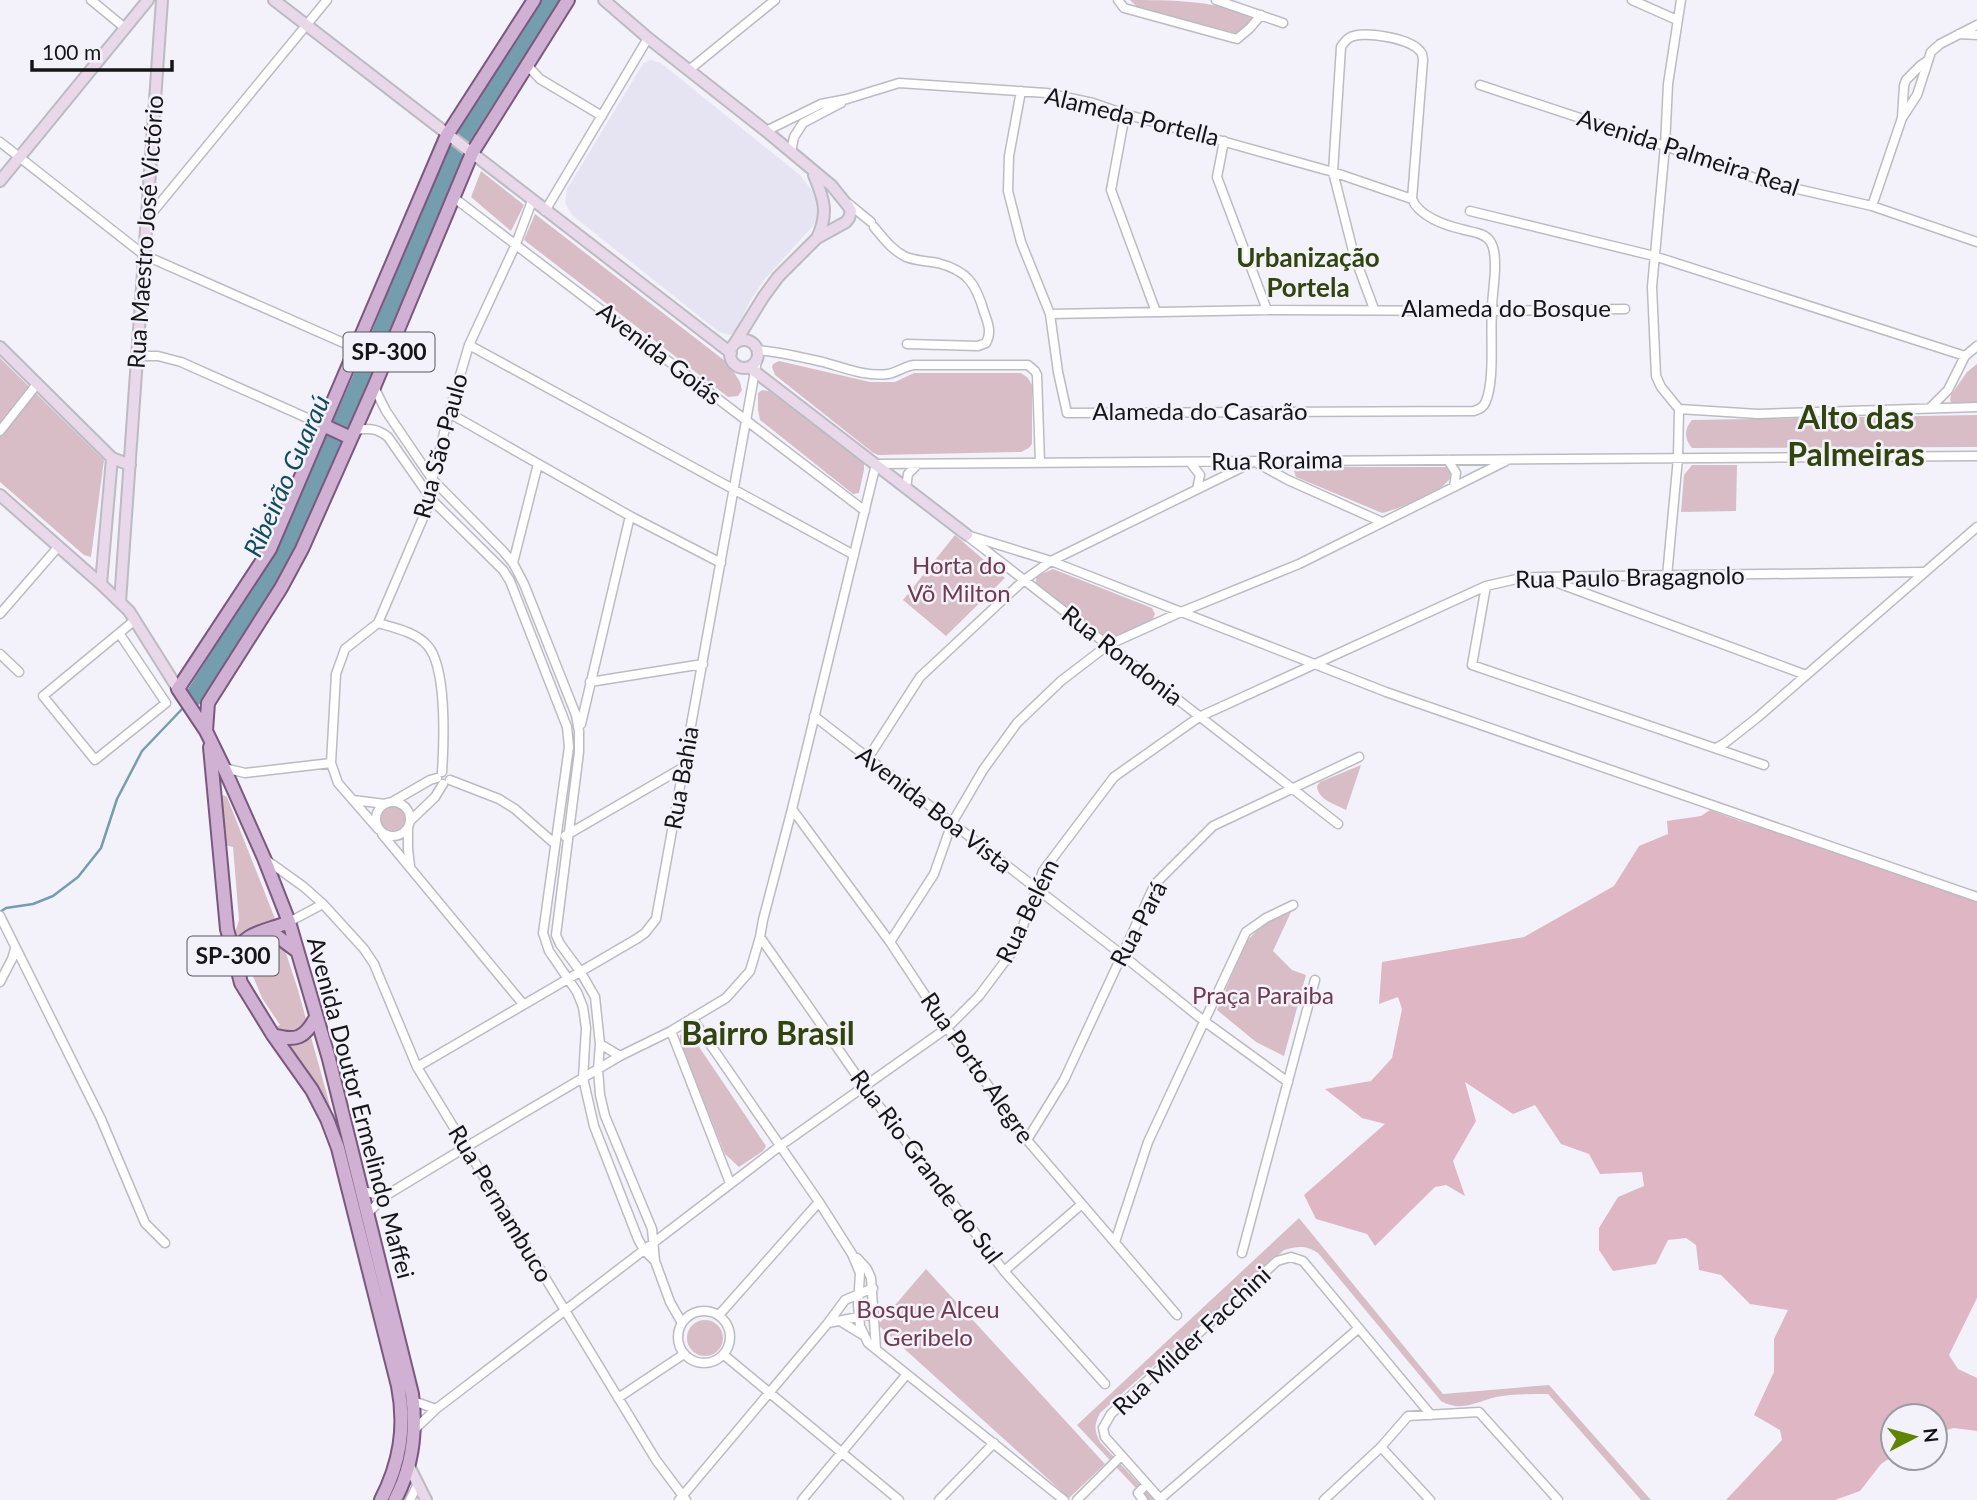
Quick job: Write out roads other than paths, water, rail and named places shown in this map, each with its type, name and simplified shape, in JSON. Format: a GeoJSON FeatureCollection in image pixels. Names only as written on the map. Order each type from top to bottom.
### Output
{"type":"FeatureCollection","features":[{"type":"Feature","properties":{"kind":"main road","name":"SP-300"},"geometry":{"type":"LineString","coordinates":[[207,734],[208,703],[292,569],[341,431],[360,350],[450,137],[534,0]]}},
{"type":"Feature","properties":{"kind":"main road","name":"SP-300"},"geometry":{"type":"LineString","coordinates":[[186,702],[277,536],[341,431],[374,387],[381,359],[453,197],[468,150],[568,0]]}},
{"type":"Feature","properties":{"kind":"main road"},"geometry":{"type":"LineString","coordinates":[[360,350],[381,359]]}},
{"type":"Feature","properties":{"kind":"main road"},"geometry":{"type":"LineString","coordinates":[[186,702],[203,710],[208,703]]}},
{"type":"Feature","properties":{"kind":"main road","name":"Avenida Doutor Ermelindo Maffei"},"geometry":{"type":"LineString","coordinates":[[186,702],[207,734],[264,858],[289,922],[329,1059],[413,1401],[415,1429],[409,1466],[395,1500]]}},
{"type":"Feature","properties":{"kind":"main road","name":"Avenida Doutor Ermelindo Maffei"},"geometry":{"type":"LineString","coordinates":[[207,734],[214,776],[227,929],[233,957],[242,983],[273,1035],[312,1090],[327,1119],[335,1140],[398,1386],[402,1417],[401,1440],[395,1468],[381,1500]]}},
{"type":"Feature","properties":{"kind":"main road"},"geometry":{"type":"LineString","coordinates":[[233,957],[238,945],[251,935],[289,922]]}},
{"type":"Feature","properties":{"kind":"main road"},"geometry":{"type":"LineString","coordinates":[[264,932],[277,936],[298,951]]}},
{"type":"Feature","properties":{"kind":"main road"},"geometry":{"type":"LineString","coordinates":[[273,1035],[290,1038],[302,1036],[316,1017]]}},
{"type":"Feature","properties":{"kind":"street"},"geometry":{"type":"LineString","coordinates":[[91,0],[125,28]]}},
{"type":"Feature","properties":{"kind":"street"},"geometry":{"type":"LineString","coordinates":[[0,181],[148,0]]}},
{"type":"Feature","properties":{"kind":"street","name":"Rua Maestro José Victório"},"geometry":{"type":"LineString","coordinates":[[120,602],[162,0]]}},
{"type":"Feature","properties":{"kind":"street","name":"Avenida Goiás"},"geometry":{"type":"LineString","coordinates":[[274,0],[545,211],[733,348],[734,363],[738,366],[755,358]]}},
{"type":"Feature","properties":{"kind":"street"},"geometry":{"type":"LineString","coordinates":[[146,220],[327,0]]}},
{"type":"Feature","properties":{"kind":"street"},"geometry":{"type":"LineString","coordinates":[[604,0],[832,186],[850,211],[849,218],[817,238],[778,277],[733,348]]}},
{"type":"Feature","properties":{"kind":"street"},"geometry":{"type":"LineString","coordinates":[[689,70],[775,0]]}},
{"type":"Feature","properties":{"kind":"street"},"geometry":{"type":"LineString","coordinates":[[1118,0],[1124,8],[1237,39],[1261,15]]}},
{"type":"Feature","properties":{"kind":"street"},"geometry":{"type":"LineString","coordinates":[[1216,0],[1283,23]]}},
{"type":"Feature","properties":{"kind":"street"},"geometry":{"type":"LineString","coordinates":[[1632,0],[1677,20]]}},
{"type":"Feature","properties":{"kind":"street"},"geometry":{"type":"LineString","coordinates":[[1667,576],[1678,458],[1679,409],[1661,387],[1654,368],[1651,287],[1665,146],[1668,84],[1681,0]]}},
{"type":"Feature","properties":{"kind":"street"},"geometry":{"type":"LineString","coordinates":[[1872,206],[1902,118],[1923,82],[1931,52],[1940,44],[1977,25]]}},
{"type":"Feature","properties":{"kind":"street"},"geometry":{"type":"LineString","coordinates":[[1374,309],[1354,255],[1333,172],[1341,47],[1348,38],[1364,34],[1398,40],[1416,47],[1422,53],[1412,199]]}},
{"type":"Feature","properties":{"kind":"street"},"geometry":{"type":"LineString","coordinates":[[1959,34],[1977,35]]}},
{"type":"Feature","properties":{"kind":"street"},"geometry":{"type":"LineString","coordinates":[[545,211],[648,38]]}},
{"type":"Feature","properties":{"kind":"street"},"geometry":{"type":"LineString","coordinates":[[1902,118],[1902,91],[1906,80],[1927,61]]}},
{"type":"Feature","properties":{"kind":"street"},"geometry":{"type":"LineString","coordinates":[[527,65],[540,79],[602,116]]}},
{"type":"Feature","properties":{"kind":"street","name":"Alameda Portella"},"geometry":{"type":"LineString","coordinates":[[766,131],[821,104],[899,83],[1061,95],[1333,172],[1412,199],[1426,214],[1458,229],[1483,235],[1491,242],[1495,266],[1492,311]]}},
{"type":"Feature","properties":{"kind":"street","name":"Avenida Palmeira Real"},"geometry":{"type":"LineString","coordinates":[[1480,85],[1766,182],[1872,206],[1977,242]]}},
{"type":"Feature","properties":{"kind":"street","name":"Alameda do Casarão"},"geometry":{"type":"LineString","coordinates":[[1021,91],[1009,156],[1007,191],[1021,242],[1050,314],[1067,413],[1474,411],[1482,408],[1486,402],[1490,384],[1492,311]]}},
{"type":"Feature","properties":{"kind":"street","name":"Alameda Portella"},"geometry":{"type":"LineString","coordinates":[[791,152],[794,137],[803,123],[826,113],[847,99]]}},
{"type":"Feature","properties":{"kind":"street"},"geometry":{"type":"LineString","coordinates":[[1125,114],[1111,190],[1156,312]]}},
{"type":"Feature","properties":{"kind":"street"},"geometry":{"type":"LineString","coordinates":[[1224,141],[1217,177],[1266,310]]}},
{"type":"Feature","properties":{"kind":"street"},"geometry":{"type":"LineString","coordinates":[[0,142],[144,255],[360,350]]}},
{"type":"Feature","properties":{"kind":"street"},"geometry":{"type":"LineString","coordinates":[[813,172],[822,193],[825,213],[833,224],[839,226]]}},
{"type":"Feature","properties":{"kind":"street","name":"Avenida Goiás"},"geometry":{"type":"LineString","coordinates":[[453,197],[865,511]]}},
{"type":"Feature","properties":{"kind":"street","name":"Rua São Paulo"},"geometry":{"type":"LineString","coordinates":[[331,763],[336,674],[340,659],[345,649],[379,623],[432,500],[432,480],[469,345],[516,244],[532,201]]}},
{"type":"Feature","properties":{"kind":"street"},"geometry":{"type":"LineString","coordinates":[[817,238],[832,201],[844,201],[872,225],[892,248],[905,256],[950,267],[969,278],[977,289],[989,329],[990,337],[986,343],[978,346],[907,344]]}},
{"type":"Feature","properties":{"kind":"street"},"geometry":{"type":"LineString","coordinates":[[1470,211],[1654,256],[1965,356]]}},
{"type":"Feature","properties":{"kind":"street","name":"Alameda do Bosque"},"geometry":{"type":"LineString","coordinates":[[1050,314],[1374,309],[1625,309]]}},
{"type":"Feature","properties":{"kind":"street"},"geometry":{"type":"LineString","coordinates":[[752,318],[755,358],[769,383],[906,488]]}},
{"type":"Feature","properties":{"kind":"street"},"geometry":{"type":"LineString","coordinates":[[733,348],[745,340],[769,383]]}},
{"type":"Feature","properties":{"kind":"street"},"geometry":{"type":"LineString","coordinates":[[469,345],[854,555]]}},
{"type":"Feature","properties":{"kind":"street"},"geometry":{"type":"LineString","coordinates":[[1930,408],[1948,390],[1965,356],[1977,346]]}},
{"type":"Feature","properties":{"kind":"street"},"geometry":{"type":"LineString","coordinates":[[0,347],[112,458],[130,465]]}},
{"type":"Feature","properties":{"kind":"street"},"geometry":{"type":"LineString","coordinates":[[755,358],[776,352],[873,374],[890,374],[905,366],[914,365],[1028,365],[1037,375],[1040,463]]}},
{"type":"Feature","properties":{"kind":"street"},"geometry":{"type":"LineString","coordinates":[[138,356],[159,356],[181,362],[341,431],[371,428],[377,430],[388,437],[432,500],[495,562],[510,582],[567,727],[569,747],[543,933],[549,951],[578,992],[583,1007],[586,1028],[583,1077],[594,1126],[638,1240],[655,1261]]}},
{"type":"Feature","properties":{"kind":"street","name":"Rua Bahia"},"geometry":{"type":"LineString","coordinates":[[418,1067],[638,938],[656,919],[747,422],[755,358]]}},
{"type":"Feature","properties":{"kind":"street"},"geometry":{"type":"LineString","coordinates":[[0,430],[37,384]]}},
{"type":"Feature","properties":{"kind":"street"},"geometry":{"type":"LineString","coordinates":[[374,387],[386,411],[432,480],[513,563],[572,704],[579,731]]}},
{"type":"Feature","properties":{"kind":"street"},"geometry":{"type":"LineString","coordinates":[[1679,409],[1758,414],[1977,407]]}},
{"type":"Feature","properties":{"kind":"street"},"geometry":{"type":"LineString","coordinates":[[449,413],[630,516],[721,563]]}},
{"type":"Feature","properties":{"kind":"street","name":"Rua Roraima"},"geometry":{"type":"LineString","coordinates":[[876,464],[1977,456]]}},
{"type":"Feature","properties":{"kind":"street"},"geometry":{"type":"LineString","coordinates":[[101,584],[112,458]]}},
{"type":"Feature","properties":{"kind":"street"},"geometry":{"type":"LineString","coordinates":[[1448,460],[1456,474],[1454,488]]}},
{"type":"Feature","properties":{"kind":"street"},"geometry":{"type":"LineString","coordinates":[[1469,460],[1473,478]]}},
{"type":"Feature","properties":{"kind":"street"},"geometry":{"type":"LineString","coordinates":[[890,942],[934,874],[952,824],[983,770],[1017,723],[1061,681],[1108,645],[1299,564],[1509,460]]}},
{"type":"Feature","properties":{"kind":"street"},"geometry":{"type":"LineString","coordinates":[[1190,462],[1200,475],[1198,489]]}},
{"type":"Feature","properties":{"kind":"street"},"geometry":{"type":"LineString","coordinates":[[867,758],[920,677],[1024,580],[1051,561],[1254,462],[1287,480],[1382,522]]}},
{"type":"Feature","properties":{"kind":"street"},"geometry":{"type":"LineString","coordinates":[[513,563],[538,464]]}},
{"type":"Feature","properties":{"kind":"street"},"geometry":{"type":"LineString","coordinates":[[368,1214],[385,1196],[466,1147],[583,1077],[671,1031],[726,998],[750,971],[876,464]]}},
{"type":"Feature","properties":{"kind":"street"},"geometry":{"type":"LineString","coordinates":[[906,488],[908,474],[918,464]]}},
{"type":"Feature","properties":{"kind":"street","name":"Rua Rondonia"},"geometry":{"type":"LineString","coordinates":[[906,488],[1338,824]]}},
{"type":"Feature","properties":{"kind":"street"},"geometry":{"type":"LineString","coordinates":[[0,495],[120,602],[135,620],[186,702]]}},
{"type":"Feature","properties":{"kind":"street"},"geometry":{"type":"LineString","coordinates":[[630,516],[579,731],[579,752],[556,934],[564,951],[595,997],[600,1044],[600,1095],[605,1116],[652,1228],[655,1261],[670,1302],[682,1324]]}},
{"type":"Feature","properties":{"kind":"street"},"geometry":{"type":"LineString","coordinates":[[1716,748],[1806,675],[1977,527]]}},
{"type":"Feature","properties":{"kind":"street"},"geometry":{"type":"LineString","coordinates":[[967,536],[1051,561],[1386,692],[1977,897]]}},
{"type":"Feature","properties":{"kind":"street"},"geometry":{"type":"LineString","coordinates":[[0,614],[59,547]]}},
{"type":"Feature","properties":{"kind":"street"},"geometry":{"type":"LineString","coordinates":[[495,562],[503,551]]}},
{"type":"Feature","properties":{"kind":"street","name":"Rua Paulo Bragagnolo"},"geometry":{"type":"LineString","coordinates":[[1313,665],[1486,586],[1521,578],[1923,572]]}},
{"type":"Feature","properties":{"kind":"street"},"geometry":{"type":"LineString","coordinates":[[510,582],[520,575]]}},
{"type":"Feature","properties":{"kind":"street"},"geometry":{"type":"LineString","coordinates":[[1540,577],[1806,675]]}},
{"type":"Feature","properties":{"kind":"street"},"geometry":{"type":"LineString","coordinates":[[1486,586],[1472,665],[1764,765]]}},
{"type":"Feature","properties":{"kind":"street"},"geometry":{"type":"LineString","coordinates":[[119,633],[166,703],[95,760],[43,696],[119,633],[135,620]]}},
{"type":"Feature","properties":{"kind":"street"},"geometry":{"type":"LineString","coordinates":[[379,623],[411,633],[435,654],[439,667],[444,742],[443,778],[435,797],[403,834],[388,836],[380,831],[375,823],[379,808],[430,780],[443,778],[499,799],[528,820],[554,845]]}},
{"type":"Feature","properties":{"kind":"street"},"geometry":{"type":"LineString","coordinates":[[0,654],[19,672]]}},
{"type":"Feature","properties":{"kind":"street"},"geometry":{"type":"LineString","coordinates":[[590,682],[703,664]]}},
{"type":"Feature","properties":{"kind":"street","name":"Rua Belém"},"geometry":{"type":"LineString","coordinates":[[415,1429],[436,1409],[779,1146],[947,1028],[979,996],[1015,948],[1043,871],[1114,777],[1199,717],[1313,665]]}},
{"type":"Feature","properties":{"kind":"street"},"geometry":{"type":"LineString","coordinates":[[560,709],[572,704],[587,692]]}},
{"type":"Feature","properties":{"kind":"street","name":"Avenida Boa Vista"},"geometry":{"type":"LineString","coordinates":[[814,716],[1204,1021],[1288,1082]]}},
{"type":"Feature","properties":{"kind":"street","name":"Rua Pará"},"geometry":{"type":"LineString","coordinates":[[1027,1140],[1064,1080],[1155,884],[1213,826],[1359,757]]}},
{"type":"Feature","properties":{"kind":"street"},"geometry":{"type":"LineString","coordinates":[[224,768],[245,773],[331,763],[338,783],[523,1004]]}},
{"type":"Feature","properties":{"kind":"street"},"geometry":{"type":"LineString","coordinates":[[554,845],[568,834],[684,768]]}},
{"type":"Feature","properties":{"kind":"street"},"geometry":{"type":"LineString","coordinates":[[236,794],[239,780],[245,773]]}},
{"type":"Feature","properties":{"kind":"street"},"geometry":{"type":"LineString","coordinates":[[353,800],[399,803],[405,807],[410,814],[408,849],[411,869]]}},
{"type":"Feature","properties":{"kind":"street","name":"Rua Porto Alegre"},"geometry":{"type":"LineString","coordinates":[[792,809],[890,942],[1027,1140],[1177,1314]]}},
{"type":"Feature","properties":{"kind":"street","name":"Rua Pernambuco"},"geometry":{"type":"LineString","coordinates":[[264,858],[323,904],[374,964],[418,1067],[618,1398],[682,1498]]}},
{"type":"Feature","properties":{"kind":"street"},"geometry":{"type":"LineString","coordinates":[[289,922],[323,904]]}},
{"type":"Feature","properties":{"kind":"street"},"geometry":{"type":"LineString","coordinates":[[1115,1241],[1148,1142],[1246,932],[1266,918],[1293,905]]}},
{"type":"Feature","properties":{"kind":"street"},"geometry":{"type":"LineString","coordinates":[[0,917],[101,1119],[145,1223],[165,1243]]}},
{"type":"Feature","properties":{"kind":"street","name":"Rua Rio Grande do Sul"},"geometry":{"type":"LineString","coordinates":[[760,937],[864,1086],[1004,1271],[1105,1384]]}},
{"type":"Feature","properties":{"kind":"street"},"geometry":{"type":"LineString","coordinates":[[0,982],[15,949]]}},
{"type":"Feature","properties":{"kind":"street"},"geometry":{"type":"LineString","coordinates":[[1242,1252],[1315,980]]}},
{"type":"Feature","properties":{"kind":"street"},"geometry":{"type":"LineString","coordinates":[[692,1018],[852,1254],[860,1273],[859,1317],[863,1335]]}},
{"type":"Feature","properties":{"kind":"street"},"geometry":{"type":"LineString","coordinates":[[671,1031],[730,1183]]}},
{"type":"Feature","properties":{"kind":"street"},"geometry":{"type":"LineString","coordinates":[[600,1044],[620,1056]]}},
{"type":"Feature","properties":{"kind":"street"},"geometry":{"type":"LineString","coordinates":[[362,1191],[385,1196]]}},
{"type":"Feature","properties":{"kind":"street"},"geometry":{"type":"LineString","coordinates":[[719,1315],[819,1202]]}},
{"type":"Feature","properties":{"kind":"street"},"geometry":{"type":"LineString","coordinates":[[1004,1271],[1082,1203]]}},
{"type":"Feature","properties":{"kind":"street"},"geometry":{"type":"LineString","coordinates":[[852,1254],[867,1269],[873,1288],[876,1349]]}},
{"type":"Feature","properties":{"kind":"street","name":"Rua Milder Facchini"},"geometry":{"type":"LineString","coordinates":[[1161,1499],[1105,1437],[1103,1428],[1111,1414],[1277,1262],[1292,1257],[1303,1261],[1431,1415]]}},
{"type":"Feature","properties":{"kind":"street"},"geometry":{"type":"LineString","coordinates":[[682,1498],[845,1300],[873,1288]]}},
{"type":"Feature","properties":{"kind":"street"},"geometry":{"type":"LineString","coordinates":[[699,1311],[719,1315],[727,1324],[731,1335],[730,1343],[724,1354],[713,1362],[695,1362],[684,1354],[680,1346],[678,1337],[682,1324],[689,1316],[699,1311]]}},
{"type":"Feature","properties":{"kind":"street"},"geometry":{"type":"LineString","coordinates":[[828,1323],[873,1314]]}},
{"type":"Feature","properties":{"kind":"street"},"geometry":{"type":"LineString","coordinates":[[840,1321],[863,1335],[876,1349],[1064,1500]]}},
{"type":"Feature","properties":{"kind":"street"},"geometry":{"type":"LineString","coordinates":[[1161,1499],[1359,1328]]}},
{"type":"Feature","properties":{"kind":"street"},"geometry":{"type":"LineString","coordinates":[[618,1398],[684,1354]]}},
{"type":"Feature","properties":{"kind":"street"},"geometry":{"type":"LineString","coordinates":[[724,1354],[899,1500]]}},
{"type":"Feature","properties":{"kind":"street"},"geometry":{"type":"LineString","coordinates":[[802,1500],[907,1374]]}},
{"type":"Feature","properties":{"kind":"street"},"geometry":{"type":"LineString","coordinates":[[413,1401],[436,1409]]}},
{"type":"Feature","properties":{"kind":"street"},"geometry":{"type":"LineString","coordinates":[[1324,1500],[1381,1447],[1408,1416],[1479,1412],[1558,1500]]}},
{"type":"Feature","properties":{"kind":"street"},"geometry":{"type":"LineString","coordinates":[[939,1500],[995,1443]]}},
{"type":"Feature","properties":{"kind":"street"},"geometry":{"type":"LineString","coordinates":[[1381,1447],[1430,1500]]}},
{"type":"Feature","properties":{"kind":"street"},"geometry":{"type":"LineString","coordinates":[[1077,1500],[1121,1455]]}},
{"type":"Feature","properties":{"kind":"street"},"geometry":{"type":"LineString","coordinates":[[409,1466],[426,1500]]}},
{"type":"Feature","properties":{"kind":"street"},"geometry":{"type":"LineString","coordinates":[[410,1500],[418,1484]]}},
{"type":"Feature","properties":{"kind":"street"},"geometry":{"type":"LineString","coordinates":[[1143,1500],[1138,1493],[1147,1485]]}},
{"type":"Feature","properties":{"kind":"waterway","name":"Ribeirão Guaraú"},"geometry":{"type":"LineString","coordinates":[[193,698],[286,550],[374,350],[452,159],[476,115],[551,0]]}},
{"type":"Feature","properties":{"kind":"waterway","name":"Ribeirão Guaraú"},"geometry":{"type":"LineString","coordinates":[[0,912],[53,896],[78,877],[101,848],[117,799],[142,751],[184,707]]}},
{"type":"Feature","properties":{"kind":"district","name":"Urbanização Portela"},"geometry":{"type":"Point","coordinates":[1308,273]}},
{"type":"Feature","properties":{"kind":"district","name":"Alto das Palmeiras"},"geometry":{"type":"Point","coordinates":[1856,436]}},
{"type":"Feature","properties":{"kind":"district","name":"Bairro Brasil"},"geometry":{"type":"Point","coordinates":[768,1034]}},
{"type":"Feature","properties":{"kind":"park label","name":"Horta do Võ Milton"},"geometry":{"type":"Point","coordinates":[959,580]}},
{"type":"Feature","properties":{"kind":"park label","name":"Praça Paraiba"},"geometry":{"type":"Point","coordinates":[1263,996]}},
{"type":"Feature","properties":{"kind":"park label","name":"Bosque Alceu Geribelo"},"geometry":{"type":"Point","coordinates":[928,1324]}}]}
